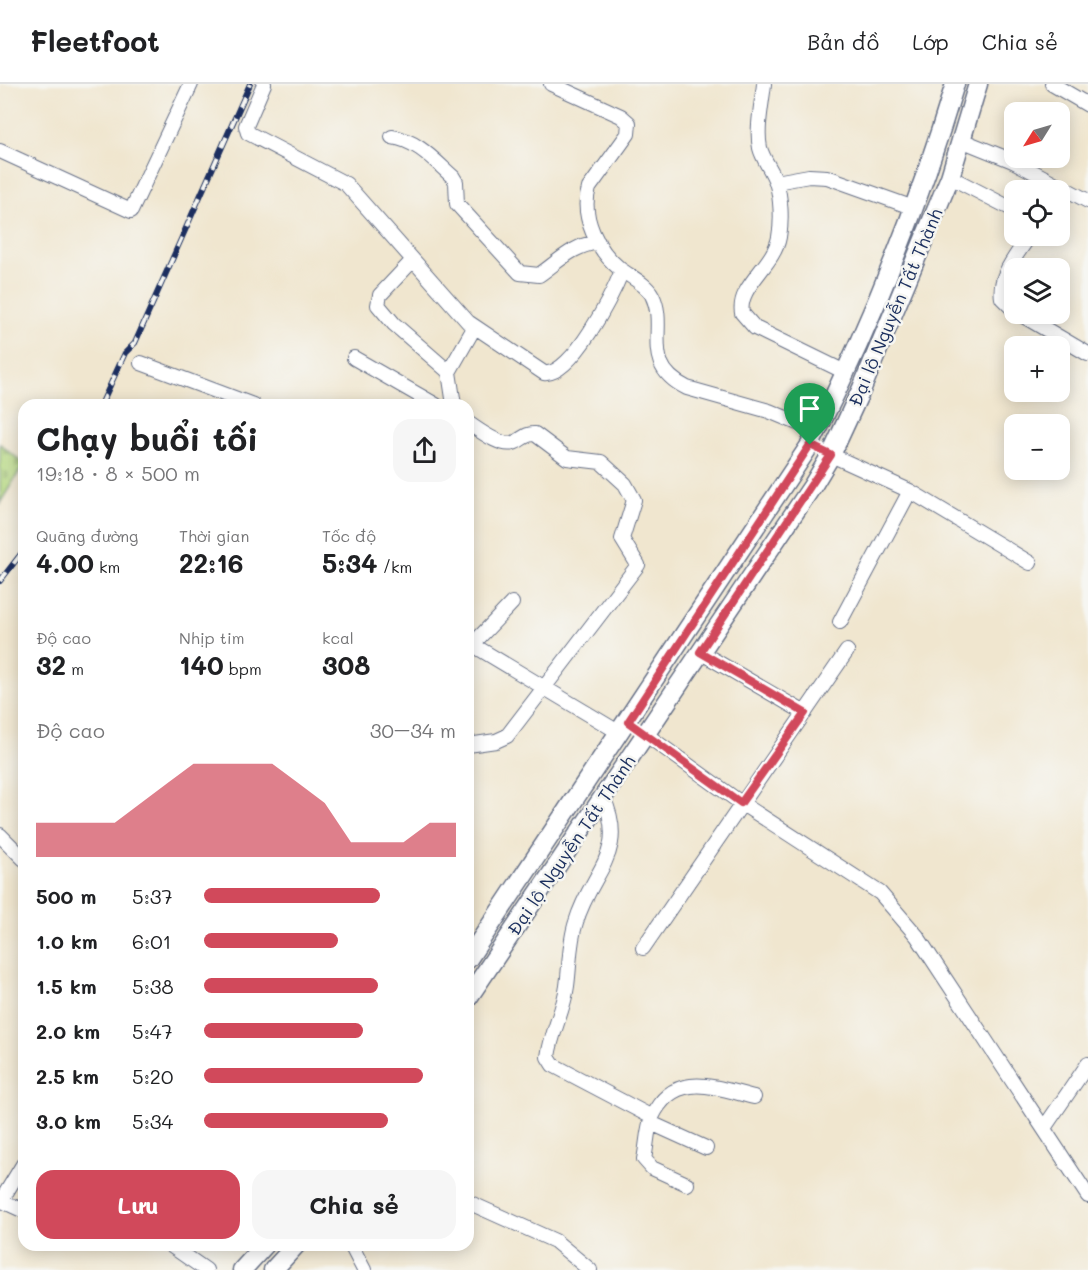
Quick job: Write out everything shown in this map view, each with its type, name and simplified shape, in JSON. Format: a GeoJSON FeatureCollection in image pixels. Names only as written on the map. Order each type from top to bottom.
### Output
{"type":"FeatureCollection","features":[{"type":"Feature","properties":{"kind":"main road","name":"Đại lộ Nguyễn Tất Thành"},"geometry":{"type":"LineString","coordinates":[[474,950],[624,728],[813,438],[847,372],[930,169],[955,84]]}},
{"type":"Feature","properties":{"kind":"main road","name":"Đại lộ Nguyễn Tất Thành"},"geometry":{"type":"LineString","coordinates":[[474,989],[831,455],[862,388],[950,177],[978,84]]}},
{"type":"Feature","properties":{"kind":"main road"},"geometry":{"type":"LineString","coordinates":[[813,438],[831,455]]}},
{"type":"Feature","properties":{"kind":"main road"},"geometry":{"type":"LineString","coordinates":[[624,728],[645,734]]}},
{"type":"Feature","properties":{"kind":"main road"},"geometry":{"type":"LineString","coordinates":[[242,1270],[259,1251]]}},
{"type":"Feature","properties":{"kind":"main road"},"geometry":{"type":"LineString","coordinates":[[273,1270],[290,1251]]}},
{"type":"Feature","properties":{"kind":"street"},"geometry":{"type":"LineString","coordinates":[[0,151],[131,211],[191,84]]}},
{"type":"Feature","properties":{"kind":"street"},"geometry":{"type":"LineString","coordinates":[[264,84],[246,126],[248,133],[346,184],[474,328],[544,373],[552,373],[580,346],[594,328],[622,271]]}},
{"type":"Feature","properties":{"kind":"street"},"geometry":{"type":"LineString","coordinates":[[551,84],[621,116],[629,123],[628,134],[589,188],[588,215],[605,255],[651,293],[656,306],[660,359],[665,370],[679,384],[769,411],[813,438]]}},
{"type":"Feature","properties":{"kind":"street"},"geometry":{"type":"LineString","coordinates":[[764,84],[759,141],[764,159],[776,182],[780,215],[779,236],[774,254],[743,296],[742,313],[755,328],[847,372]]}},
{"type":"Feature","properties":{"kind":"street"},"geometry":{"type":"LineString","coordinates":[[1052,84],[1088,105]]}},
{"type":"Feature","properties":{"kind":"street"},"geometry":{"type":"LineString","coordinates":[[393,137],[403,138],[416,145],[453,177],[456,182],[457,204],[520,273],[539,275],[581,244],[598,242]]}},
{"type":"Feature","properties":{"kind":"street"},"geometry":{"type":"LineString","coordinates":[[962,140],[1014,161],[1088,201]]}},
{"type":"Feature","properties":{"kind":"street"},"geometry":{"type":"LineString","coordinates":[[776,182],[808,176],[826,177],[914,208]]}},
{"type":"Feature","properties":{"kind":"street"},"geometry":{"type":"LineString","coordinates":[[950,177],[1004,205]]}},
{"type":"Feature","properties":{"kind":"street"},"geometry":{"type":"LineString","coordinates":[[413,260],[380,295],[378,305],[394,324],[449,372]]}},
{"type":"Feature","properties":{"kind":"street"},"geometry":{"type":"LineString","coordinates":[[1004,280],[1001,285],[1004,300]]}},
{"type":"Feature","properties":{"kind":"street"},"geometry":{"type":"LineString","coordinates":[[1037,324],[1088,354]]}},
{"type":"Feature","properties":{"kind":"street"},"geometry":{"type":"LineString","coordinates":[[453,399],[449,372],[474,328]]}},
{"type":"Feature","properties":{"kind":"street"},"geometry":{"type":"LineString","coordinates":[[354,358],[426,399]]}},
{"type":"Feature","properties":{"kind":"street"},"geometry":{"type":"LineString","coordinates":[[141,363],[237,399]]}},
{"type":"Feature","properties":{"kind":"street"},"geometry":{"type":"LineString","coordinates":[[474,426],[505,444],[535,434],[567,458],[601,462],[624,484],[634,500],[621,539],[638,565],[507,736],[496,741],[474,744]]}},
{"type":"Feature","properties":{"kind":"street"},"geometry":{"type":"LineString","coordinates":[[831,455],[910,491],[1030,563]]}},
{"type":"Feature","properties":{"kind":"street"},"geometry":{"type":"LineString","coordinates":[[840,622],[910,491]]}},
{"type":"Feature","properties":{"kind":"street"},"geometry":{"type":"LineString","coordinates":[[474,639],[512,603]]}},
{"type":"Feature","properties":{"kind":"street"},"geometry":{"type":"LineString","coordinates":[[474,645],[545,688],[624,728]]}},
{"type":"Feature","properties":{"kind":"street"},"geometry":{"type":"LineString","coordinates":[[643,948],[848,651]]}},
{"type":"Feature","properties":{"kind":"street"},"geometry":{"type":"LineString","coordinates":[[700,652],[805,713]]}},
{"type":"Feature","properties":{"kind":"street"},"geometry":{"type":"LineString","coordinates":[[645,734],[741,803],[880,893],[917,936],[1088,1196]]}},
{"type":"Feature","properties":{"kind":"street"},"geometry":{"type":"LineString","coordinates":[[603,797],[612,817],[612,843],[608,856],[576,920],[571,938],[566,993],[548,1058],[553,1065],[706,1148]]}},
{"type":"Feature","properties":{"kind":"street"},"geometry":{"type":"LineString","coordinates":[[0,835],[18,853]]}},
{"type":"Feature","properties":{"kind":"street"},"geometry":{"type":"LineString","coordinates":[[1044,1128],[1088,1064]]}},
{"type":"Feature","properties":{"kind":"street"},"geometry":{"type":"LineString","coordinates":[[687,1184],[652,1168],[644,1159],[652,1120],[669,1095],[684,1085],[718,1088],[754,1096]]}},
{"type":"Feature","properties":{"kind":"street"},"geometry":{"type":"LineString","coordinates":[[18,1173],[1,1201],[18,1208]]}},
{"type":"Feature","properties":{"kind":"street"},"geometry":{"type":"LineString","coordinates":[[474,1206],[555,1241],[590,1270]]}},
{"type":"Feature","properties":{"kind":"street"},"geometry":{"type":"LineString","coordinates":[[179,1251],[206,1270]]}},
{"type":"Feature","properties":{"kind":"street"},"geometry":{"type":"LineString","coordinates":[[354,1251],[364,1270]]}},
{"type":"Feature","properties":{"kind":"green space"},"geometry":{"type":"Polygon","coordinates":[[[0,444],[18,459],[18,474],[0,503],[0,444]]]}},
{"type":"Feature","properties":{"kind":"railway"},"geometry":{"type":"LineString","coordinates":[[104,399],[125,353],[135,343],[250,84]]}},
{"type":"Feature","properties":{"kind":"railway"},"geometry":{"type":"LineString","coordinates":[[0,581],[18,558]]}},
{"type":"Feature","properties":{"kind":"route"},"geometry":{"type":"LineString","coordinates":[[810,445],[831,455],[700,652],[805,713],[741,803],[628,722],[810,445]]}}]}
